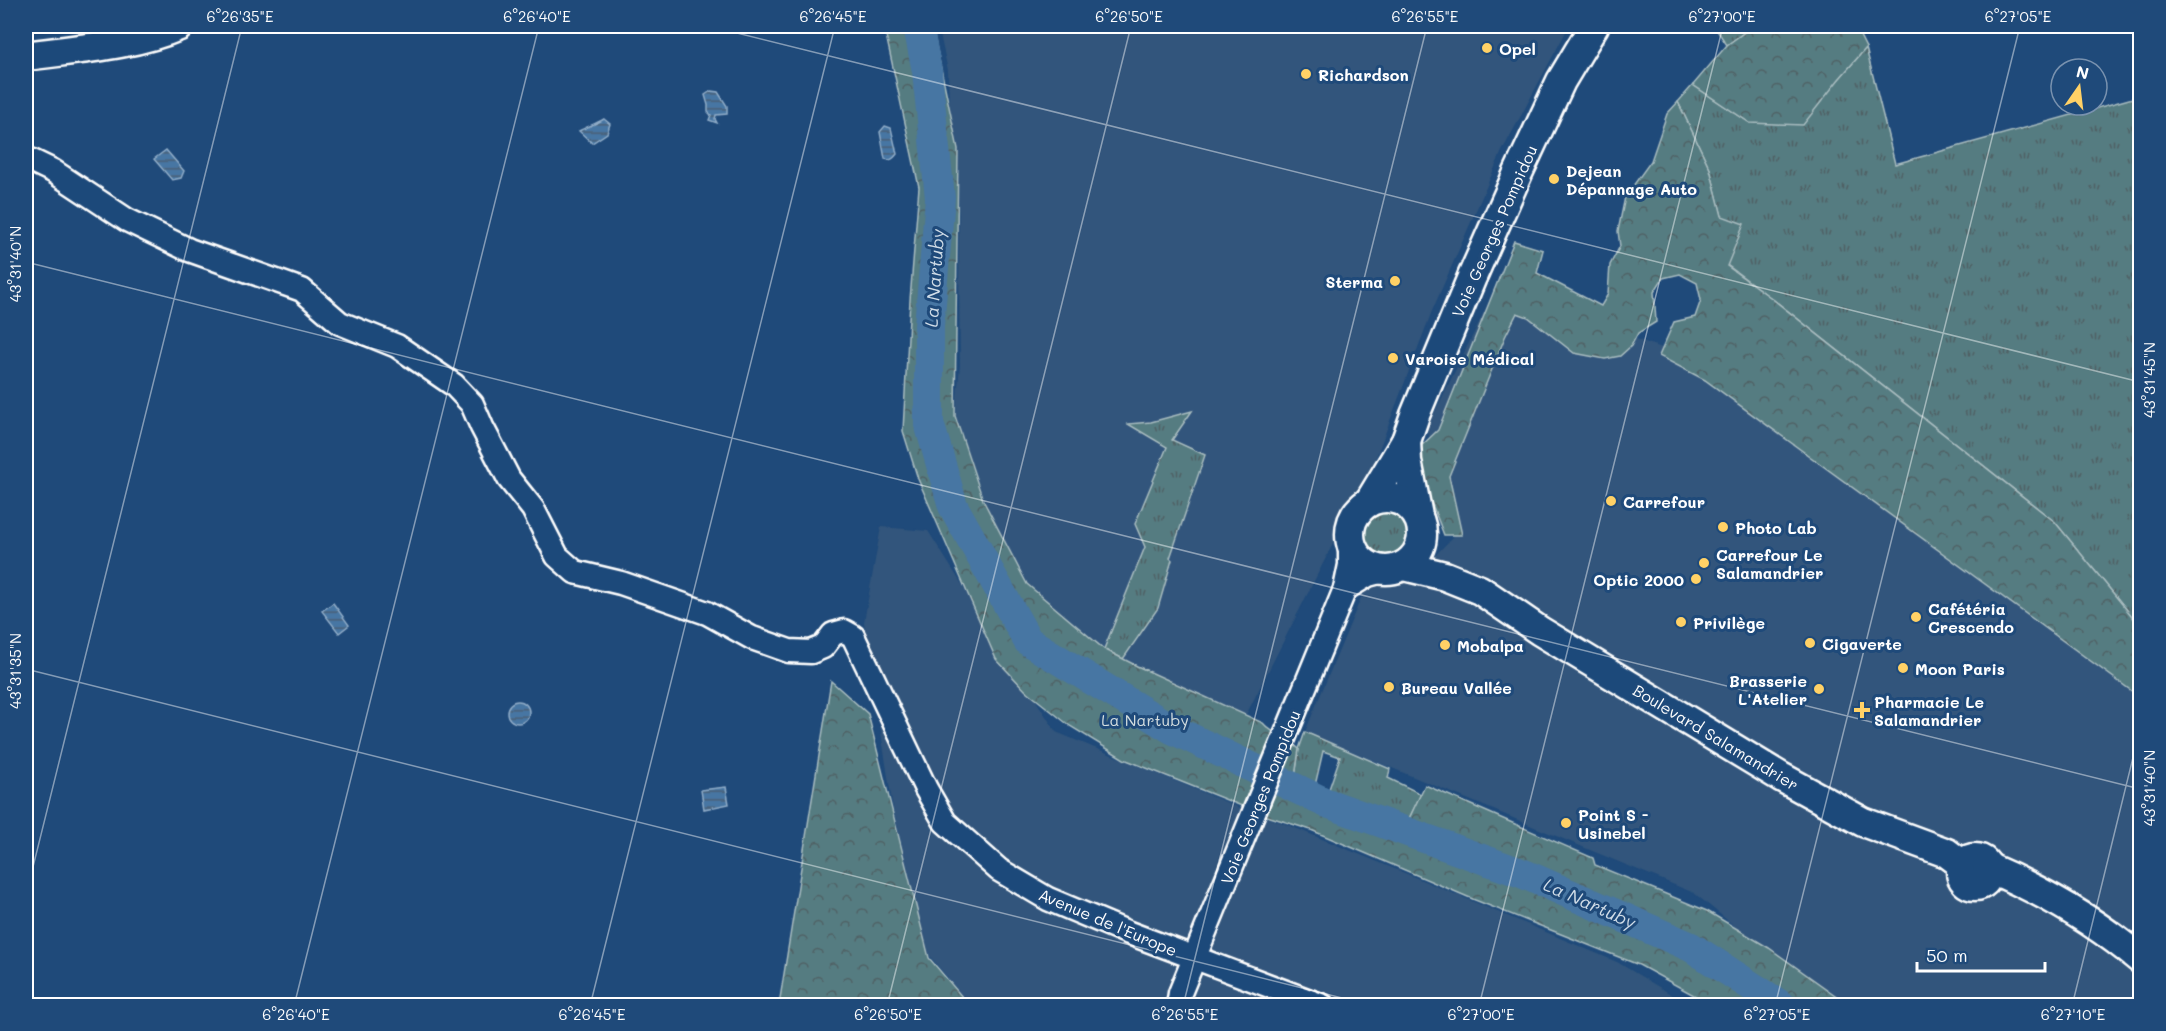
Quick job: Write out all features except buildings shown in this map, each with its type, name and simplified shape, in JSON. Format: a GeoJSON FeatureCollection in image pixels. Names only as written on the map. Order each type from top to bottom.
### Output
{"type":"FeatureCollection","features":[{"type":"Feature","properties":{"kind":"main road"},"geometry":{"type":"LineString","coordinates":[[26,56],[126,41],[179,26]]}},
{"type":"Feature","properties":{"kind":"main road","name":"Voie Georges Pompidou"},"geometry":{"type":"LineString","coordinates":[[1369,502],[1406,441],[1414,415],[1518,173],[1561,81],[1594,26]]}},
{"type":"Feature","properties":{"kind":"main road","name":"Voie Georges Pompidou"},"geometry":{"type":"LineString","coordinates":[[1406,441],[1407,461],[1420,520]]}},
{"type":"Feature","properties":{"kind":"main road"},"geometry":{"type":"LineString","coordinates":[[1386,498],[1398,500],[1409,506],[1420,520],[1423,537],[1420,548],[1413,558],[1395,568],[1370,566],[1360,559],[1353,549],[1350,537],[1351,525],[1356,515],[1369,502],[1386,498]]}},
{"type":"Feature","properties":{"kind":"main road","name":"Boulevard Salamandrier"},"geometry":{"type":"LineString","coordinates":[[1420,520],[1433,546],[1480,590],[1540,631],[1781,777],[1863,822],[2017,880],[2064,907],[2140,958]]}},
{"type":"Feature","properties":{"kind":"main road","name":"Boulevard Salamandrier"},"geometry":{"type":"LineString","coordinates":[[1395,568],[1445,576],[1480,590]]}},
{"type":"Feature","properties":{"kind":"street","name":"Avenue de l'Europe"},"geometry":{"type":"LineString","coordinates":[[26,158],[54,171],[127,220],[189,250],[302,290],[340,323],[397,346],[454,385],[472,404],[509,479],[533,509],[557,556],[575,572],[621,583],[707,613],[752,638],[789,651],[811,652],[824,647],[833,634],[844,631],[853,636],[926,789],[945,822],[999,870],[1048,899],[1195,958],[1323,1005]]}},
{"type":"Feature","properties":{"kind":"street","name":"Voie Georges Pompidou"},"geometry":{"type":"LineString","coordinates":[[1178,1005],[1180,993],[1345,589],[1350,565],[1350,537]]}},
{"type":"Feature","properties":{"kind":"street"},"geometry":{"type":"LineString","coordinates":[[1345,589],[1368,575],[1395,568]]}},
{"type":"Feature","properties":{"kind":"shaded area"},"geometry":{"type":"Polygon","coordinates":[[[938,26],[1569,26],[1502,151],[1432,311],[1373,465],[1246,715],[1104,649],[1027,584],[983,500],[955,416],[960,366],[958,152],[949,103],[948,70],[938,26]]]}},
{"type":"Feature","properties":{"kind":"shaded area"},"geometry":{"type":"Polygon","coordinates":[[[711,91],[718,92],[727,106],[727,114],[716,115],[717,123],[709,120],[711,115],[708,112],[705,95],[711,91]]]}},
{"type":"Feature","properties":{"kind":"shaded area"},"geometry":{"type":"Polygon","coordinates":[[[604,119],[610,124],[607,133],[592,143],[579,131],[598,122],[604,119]]]}},
{"type":"Feature","properties":{"kind":"shaded area"},"geometry":{"type":"Polygon","coordinates":[[[885,126],[891,128],[897,154],[890,160],[885,159],[880,132],[885,126]]]}},
{"type":"Feature","properties":{"kind":"shaded area"},"geometry":{"type":"Polygon","coordinates":[[[166,150],[184,171],[181,178],[172,180],[154,159],[166,150]]]}},
{"type":"Feature","properties":{"kind":"shaded area"},"geometry":{"type":"Polygon","coordinates":[[[1495,290],[1691,358],[2140,675],[2140,1005],[1831,1005],[1694,893],[1305,732],[1365,588],[1414,577],[1454,536],[1427,428],[1495,290]]]}},
{"type":"Feature","properties":{"kind":"shaded area"},"geometry":{"type":"Polygon","coordinates":[[[881,527],[928,531],[1056,732],[1238,807],[1283,823],[1617,962],[1689,1005],[970,1005],[928,954],[893,809],[864,622],[881,527]]]}},
{"type":"Feature","properties":{"kind":"shaded area"},"geometry":{"type":"Polygon","coordinates":[[[333,603],[349,625],[339,633],[322,611],[333,603]]]}},
{"type":"Feature","properties":{"kind":"shaded area"},"geometry":{"type":"Polygon","coordinates":[[[518,701],[526,704],[529,712],[526,720],[518,723],[510,720],[507,712],[510,704],[518,701]]]}},
{"type":"Feature","properties":{"kind":"shaded area"},"geometry":{"type":"Polygon","coordinates":[[[726,787],[729,804],[704,809],[701,790],[726,787]]]}},
{"type":"Feature","properties":{"kind":"green space","name":"La Nartuby"},"geometry":{"type":"Polygon","coordinates":[[[884,26],[932,26],[958,149],[955,416],[983,500],[1027,584],[1104,649],[1263,723],[1271,731],[1295,745],[1299,749],[1295,777],[1314,790],[1405,827],[1425,785],[1593,858],[1595,865],[1707,911],[1769,948],[1849,1005],[1712,1005],[1639,965],[1475,900],[1311,830],[1267,816],[1124,759],[1070,726],[1026,691],[996,659],[918,479],[903,431],[919,187],[884,26]]]}},
{"type":"Feature","properties":{"kind":"green space"},"geometry":{"type":"Polygon","coordinates":[[[1714,26],[1753,26],[1727,45],[1714,26]]]}},
{"type":"Feature","properties":{"kind":"green space"},"geometry":{"type":"Polygon","coordinates":[[[1753,26],[1855,26],[1866,48],[1803,125],[1750,123],[1693,85],[1727,45],[1753,26]]]}},
{"type":"Feature","properties":{"kind":"green space"},"geometry":{"type":"Polygon","coordinates":[[[1866,48],[1895,164],[2064,117],[2109,117],[2109,105],[2140,96],[2140,626],[2055,522],[1727,265],[1722,217],[1710,169],[1678,102],[1693,85],[1750,123],[1839,79],[1866,48]]]}},
{"type":"Feature","properties":{"kind":"green space"},"geometry":{"type":"Polygon","coordinates":[[[1678,102],[1710,169],[1722,216],[1744,224],[1727,266],[1770,297],[2055,522],[2140,626],[2140,697],[1705,380],[1659,356],[1674,322],[1695,317],[1701,300],[1697,283],[1680,274],[1663,278],[1654,292],[1656,322],[1638,333],[1631,346],[1620,356],[1605,359],[1574,353],[1528,317],[1517,313],[1505,337],[1449,476],[1462,535],[1444,535],[1421,476],[1419,448],[1438,430],[1514,241],[1543,250],[1537,273],[1601,306],[1608,294],[1610,265],[1620,246],[1618,231],[1625,197],[1651,161],[1667,114],[1678,102]]]}},
{"type":"Feature","properties":{"kind":"green space"},"geometry":{"type":"Polygon","coordinates":[[[1192,411],[1172,440],[1205,455],[1170,558],[1172,560],[1158,608],[1123,659],[1104,649],[1145,547],[1135,524],[1167,447],[1128,424],[1151,422],[1192,411]]]}},
{"type":"Feature","properties":{"kind":"green space"},"geometry":{"type":"Polygon","coordinates":[[[1387,511],[1403,518],[1410,534],[1403,550],[1387,557],[1371,550],[1364,534],[1371,518],[1387,511]]]}},
{"type":"Feature","properties":{"kind":"green space"},"geometry":{"type":"Polygon","coordinates":[[[831,681],[868,714],[929,958],[969,1005],[779,1005],[831,681]]]}},
{"type":"Feature","properties":{"kind":"green space"},"geometry":{"type":"Polygon","coordinates":[[[1305,732],[1390,769],[1388,778],[1421,794],[1405,827],[1327,795],[1340,757],[1323,751],[1314,790],[1295,777],[1299,749],[1305,732]]]}},
{"type":"Feature","properties":{"kind":"waterway","name":"La Nartuby"},"geometry":{"type":"LineString","coordinates":[[918,26],[927,71],[940,198],[929,326],[929,423],[953,506],[1028,641],[1172,729],[1324,802],[1524,874],[1691,947],[1782,1006]]}},
{"type":"Feature","properties":{"kind":"place","name":"Opel"},"geometry":{"type":"Point","coordinates":[1487,48]}},
{"type":"Feature","properties":{"kind":"place","name":"Richardson"},"geometry":{"type":"Point","coordinates":[1306,74]}},
{"type":"Feature","properties":{"kind":"place","name":"Dejean Dépannage Auto"},"geometry":{"type":"Point","coordinates":[1554,179]}},
{"type":"Feature","properties":{"kind":"place","name":"Sterma"},"geometry":{"type":"Point","coordinates":[1395,281]}},
{"type":"Feature","properties":{"kind":"place","name":"Varoise Médical"},"geometry":{"type":"Point","coordinates":[1393,358]}},
{"type":"Feature","properties":{"kind":"place","name":"Carrefour"},"geometry":{"type":"Point","coordinates":[1611,501]}},
{"type":"Feature","properties":{"kind":"place","name":"Photo Lab"},"geometry":{"type":"Point","coordinates":[1723,527]}},
{"type":"Feature","properties":{"kind":"place","name":"Carrefour Le Salamandrier"},"geometry":{"type":"Point","coordinates":[1704,563]}},
{"type":"Feature","properties":{"kind":"place","name":"Optic 2000"},"geometry":{"type":"Point","coordinates":[1696,579]}},
{"type":"Feature","properties":{"kind":"place","name":"Cafétéria Crescendo"},"geometry":{"type":"Point","coordinates":[1916,617]}},
{"type":"Feature","properties":{"kind":"place","name":"Privilège"},"geometry":{"type":"Point","coordinates":[1681,622]}},
{"type":"Feature","properties":{"kind":"place","name":"Cigaverte"},"geometry":{"type":"Point","coordinates":[1810,643]}},
{"type":"Feature","properties":{"kind":"place","name":"Mobalpa"},"geometry":{"type":"Point","coordinates":[1445,645]}},
{"type":"Feature","properties":{"kind":"place","name":"Moon Paris"},"geometry":{"type":"Point","coordinates":[1903,668]}},
{"type":"Feature","properties":{"kind":"place","name":"Bureau Vallée"},"geometry":{"type":"Point","coordinates":[1389,687]}},
{"type":"Feature","properties":{"kind":"place","name":"Brasserie L'Atelier"},"geometry":{"type":"Point","coordinates":[1819,689]}},
{"type":"Feature","properties":{"kind":"place","name":"Pharmacie Le Salamandrier"},"geometry":{"type":"Point","coordinates":[1862,710]}},
{"type":"Feature","properties":{"kind":"place","name":"Point S - Usinebel"},"geometry":{"type":"Point","coordinates":[1566,823]}}]}
